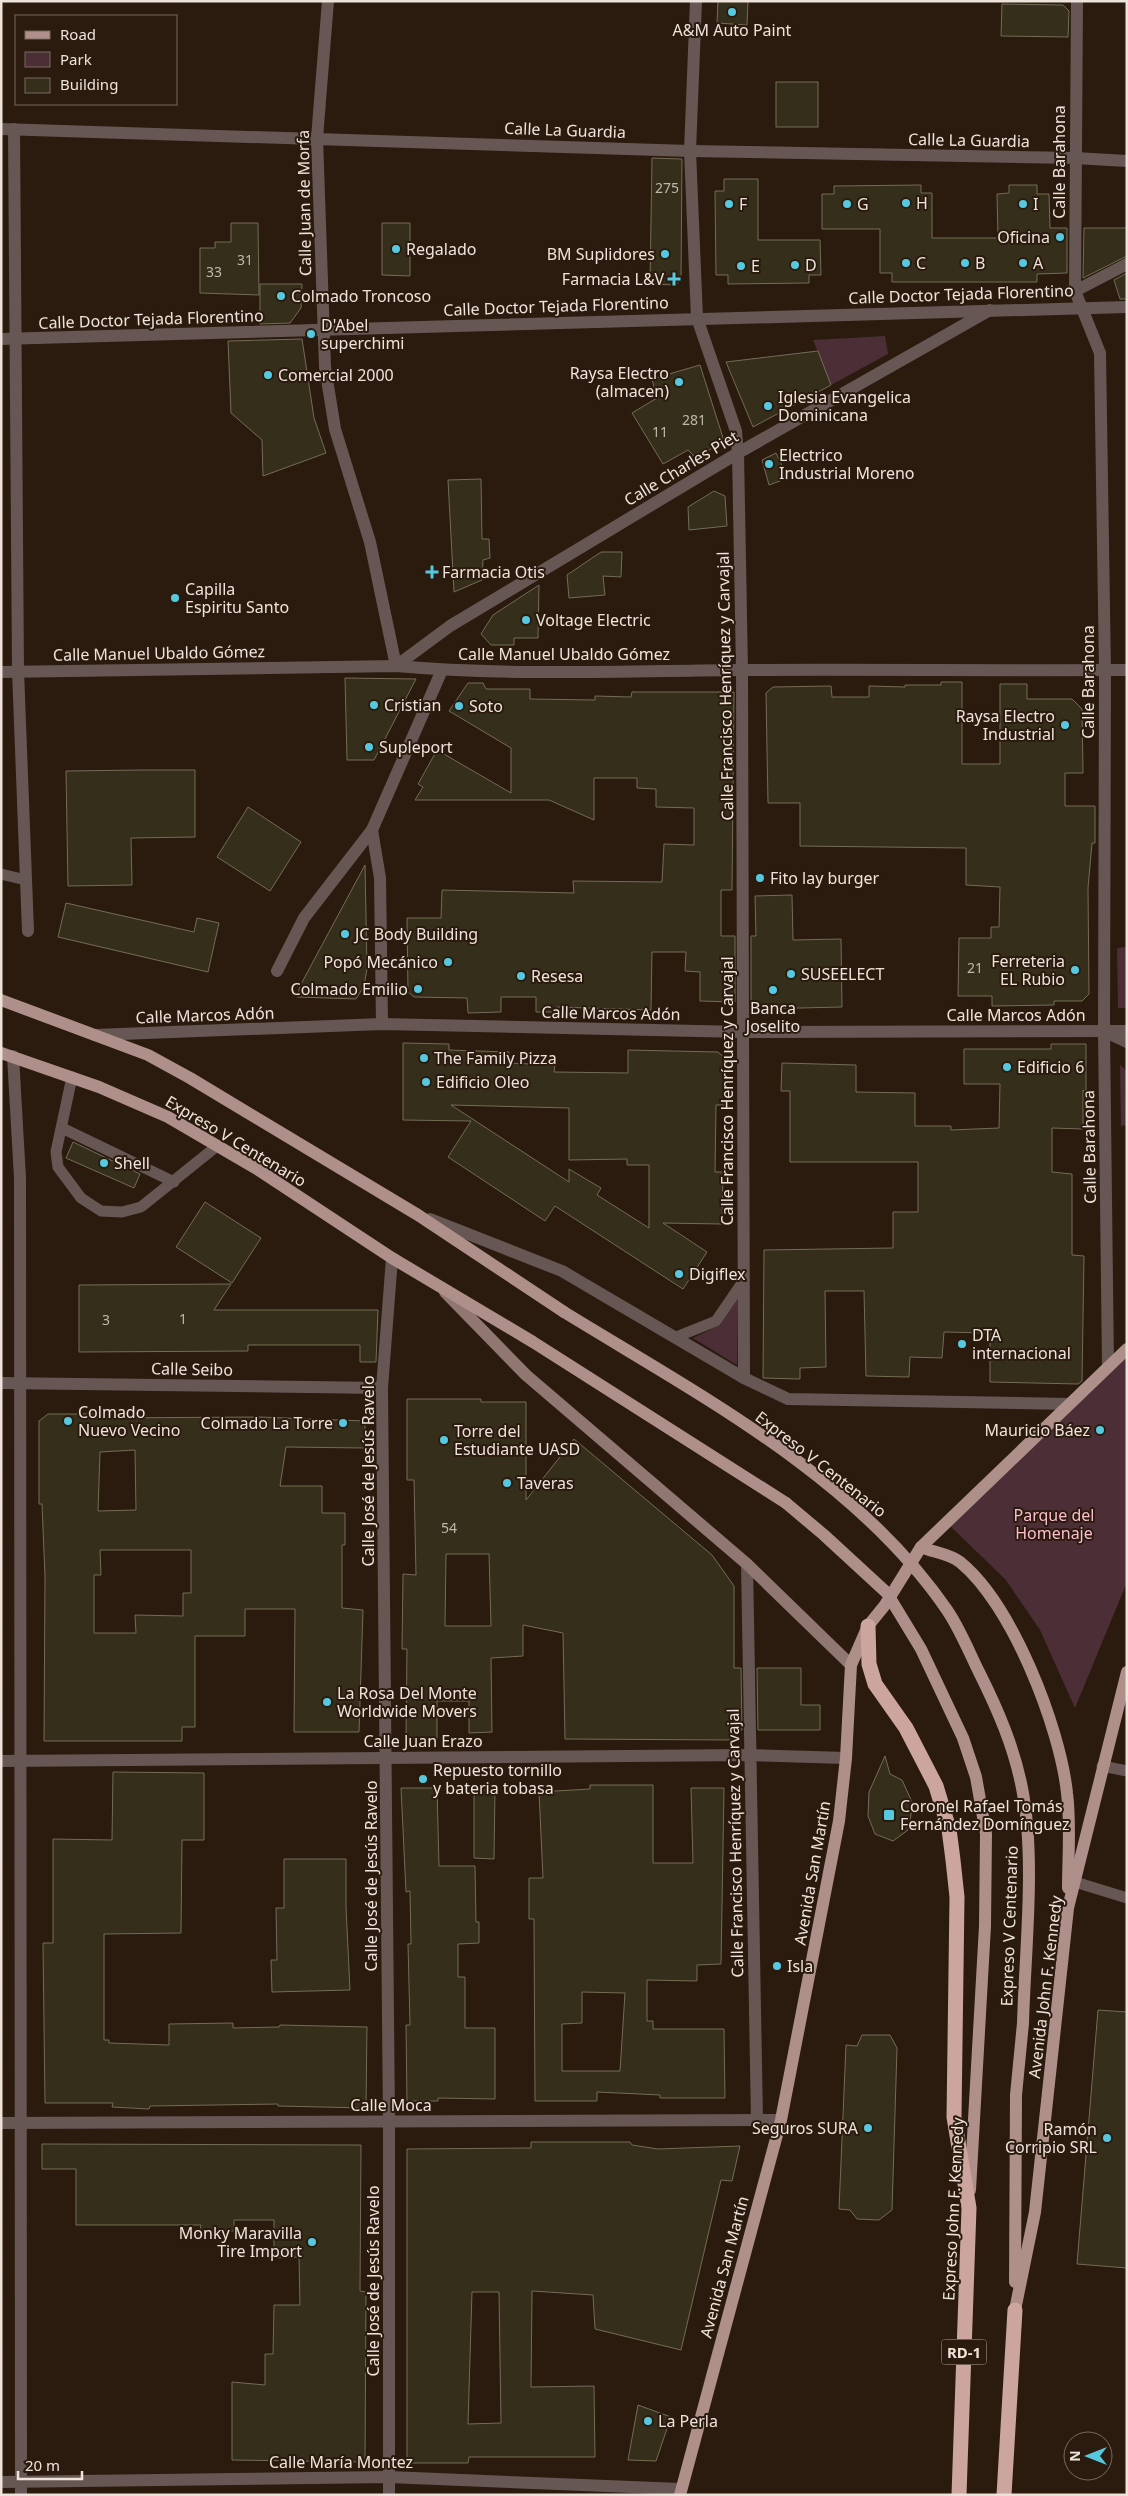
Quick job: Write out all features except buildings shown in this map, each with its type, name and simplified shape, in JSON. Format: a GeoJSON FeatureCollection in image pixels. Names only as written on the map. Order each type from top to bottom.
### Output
{"type":"FeatureCollection","features":[{"type":"Feature","properties":{"kind":"highway"},"geometry":{"type":"LineString","coordinates":[[868,1626],[869,1664],[876,1684],[906,1728],[936,1786],[950,1829],[957,1897],[954,2117],[969,2208]]}},
{"type":"Feature","properties":{"kind":"highway","name":"Expreso John F. Kennedy"},"geometry":{"type":"LineString","coordinates":[[959,2495],[969,2208]]}},
{"type":"Feature","properties":{"kind":"highway"},"geometry":{"type":"LineString","coordinates":[[1004,2495],[1015,2310]]}},
{"type":"Feature","properties":{"kind":"main road","name":"Expreso V Centenario"},"geometry":{"type":"LineString","coordinates":[[1,1000],[148,1055],[190,1078],[418,1215],[564,1312],[763,1436],[823,1481],[876,1527],[914,1567],[948,1612],[1010,1740],[1022,1789],[1028,1836],[1023,2023],[1016,2095],[1015,2310]]}},
{"type":"Feature","properties":{"kind":"main road","name":"Expreso V Centenario"},"geometry":{"type":"LineString","coordinates":[[7,1055],[72,1077],[168,1117],[257,1169],[392,1258],[533,1342],[786,1504],[824,1535],[887,1593],[921,1649],[963,1738],[976,1777],[986,1834],[985,1926]]}},
{"type":"Feature","properties":{"kind":"main road","name":"Avenida San Martín"},"geometry":{"type":"LineString","coordinates":[[681,2492],[781,2120],[839,1821],[846,1758],[851,1665],[868,1626],[885,1605],[921,1547],[1127,1349]]}},
{"type":"Feature","properties":{"kind":"main road"},"geometry":{"type":"LineString","coordinates":[[921,1547],[958,1561],[979,1581],[1001,1612],[1048,1710],[1060,1752],[1068,1794],[1068,1908]]}},
{"type":"Feature","properties":{"kind":"main road","name":"Avenida John F. Kennedy"},"geometry":{"type":"LineString","coordinates":[[1015,2310],[1036,2212],[1068,1908],[1127,1672]]}},
{"type":"Feature","properties":{"kind":"main road","name":"Expreso John F. Kennedy"},"geometry":{"type":"LineString","coordinates":[[969,2208],[985,1926]]}},
{"type":"Feature","properties":{"kind":"street","name":"Calle Juan de Morfa"},"geometry":{"type":"LineString","coordinates":[[328,1],[317,138],[325,367],[335,429],[370,542],[396,666]]}},
{"type":"Feature","properties":{"kind":"street","name":"Calle Francisco Henríquez y Carvajal"},"geometry":{"type":"LineString","coordinates":[[696,1],[690,151],[697,318],[736,431],[738,453],[742,670],[744,1378]]}},
{"type":"Feature","properties":{"kind":"street","name":"Calle Barahona"},"geometry":{"type":"LineString","coordinates":[[1077,1],[1075,290],[1100,353],[1105,670],[1104,1031],[1108,1367]]}},
{"type":"Feature","properties":{"kind":"street","name":"Calle La Guardia"},"geometry":{"type":"LineString","coordinates":[[8,129],[690,151],[1075,158],[1127,161]]}},
{"type":"Feature","properties":{"kind":"street"},"geometry":{"type":"LineString","coordinates":[[8,129],[15,339],[18,671],[28,932]]}},
{"type":"Feature","properties":{"kind":"street"},"geometry":{"type":"LineString","coordinates":[[1075,290],[1127,264]]}},
{"type":"Feature","properties":{"kind":"street","name":"Calle Doctor Tejada Florentino"},"geometry":{"type":"LineString","coordinates":[[1,339],[1127,307]]}},
{"type":"Feature","properties":{"kind":"street","name":"Calle Charles Piet"},"geometry":{"type":"LineString","coordinates":[[396,666],[450,626],[738,453],[990,310]]}},
{"type":"Feature","properties":{"kind":"street","name":"Calle Manuel Ubaldo Gómez"},"geometry":{"type":"LineString","coordinates":[[1,672],[396,666],[442,670],[555,672],[1127,670]]}},
{"type":"Feature","properties":{"kind":"street"},"geometry":{"type":"LineString","coordinates":[[277,971],[304,918],[372,830],[442,670]]}},
{"type":"Feature","properties":{"kind":"street"},"geometry":{"type":"LineString","coordinates":[[372,830],[380,878],[382,1024]]}},
{"type":"Feature","properties":{"kind":"street","name":"Calle Marcos Adón"},"geometry":{"type":"LineString","coordinates":[[95,1035],[382,1024],[743,1032],[1127,1031]]}},
{"type":"Feature","properties":{"kind":"street"},"geometry":{"type":"LineString","coordinates":[[1104,1031],[1127,1042]]}},
{"type":"Feature","properties":{"kind":"street"},"geometry":{"type":"LineString","coordinates":[[7,1055],[20,1178],[22,1761],[21,2488]]}},
{"type":"Feature","properties":{"kind":"street","name":"Expreso V Centenario"},"geometry":{"type":"LineString","coordinates":[[418,1215],[562,1271],[744,1378],[788,1399],[1069,1404]]}},
{"type":"Feature","properties":{"kind":"street","name":"Calle José de Jesús Ravelo"},"geometry":{"type":"LineString","coordinates":[[389,2495],[390,2122],[382,1388],[392,1258]]}},
{"type":"Feature","properties":{"kind":"street","name":"Expreso V Centenario"},"geometry":{"type":"LineString","coordinates":[[440,1287],[526,1375],[747,1564],[851,1665]]}},
{"type":"Feature","properties":{"kind":"street","name":"Calle Seibo"},"geometry":{"type":"LineString","coordinates":[[1,1383],[382,1388]]}},
{"type":"Feature","properties":{"kind":"street","name":"Calle Francisco Henríquez y Carvajal"},"geometry":{"type":"LineString","coordinates":[[747,1564],[757,2121]]}},
{"type":"Feature","properties":{"kind":"street","name":"Calle Juan Erazo"},"geometry":{"type":"LineString","coordinates":[[1,1760],[749,1755],[846,1758]]}},
{"type":"Feature","properties":{"kind":"street","name":"Calle Moca"},"geometry":{"type":"LineString","coordinates":[[1,2123],[781,2120]]}},
{"type":"Feature","properties":{"kind":"street","name":"Calle María Montez"},"geometry":{"type":"LineString","coordinates":[[1,2482],[21,2488],[389,2477],[681,2492]]}},
{"type":"Feature","properties":{"kind":"lane"},"geometry":{"type":"LineString","coordinates":[[1,874],[26,880]]}},
{"type":"Feature","properties":{"kind":"lane"},"geometry":{"type":"LineString","coordinates":[[72,1077],[56,1152],[58,1167],[81,1198],[101,1211],[122,1212],[141,1207],[217,1146]]}},
{"type":"Feature","properties":{"kind":"lane"},"geometry":{"type":"LineString","coordinates":[[62,1128],[174,1182]]}},
{"type":"Feature","properties":{"kind":"lane"},"geometry":{"type":"LineString","coordinates":[[676,1337],[716,1321],[744,1280]]}},
{"type":"Feature","properties":{"kind":"lane"},"geometry":{"type":"LineString","coordinates":[[1102,1766],[1127,1772]]}},
{"type":"Feature","properties":{"kind":"lane"},"geometry":{"type":"LineString","coordinates":[[1075,1882],[1127,1898]]}},
{"type":"Feature","properties":{"kind":"green space"},"geometry":{"type":"Polygon","coordinates":[[[885,336],[888,354],[831,385],[813,340],[885,336]]]}},
{"type":"Feature","properties":{"kind":"green space"},"geometry":{"type":"Polygon","coordinates":[[[1127,947],[1127,1008],[1118,1008],[1117,948],[1127,947]]]}},
{"type":"Feature","properties":{"kind":"green space"},"geometry":{"type":"Polygon","coordinates":[[[1120,1065],[1127,1071],[1127,1125],[1121,1126],[1120,1065]]]}},
{"type":"Feature","properties":{"kind":"green space"},"geometry":{"type":"Polygon","coordinates":[[[738,1298],[737,1365],[693,1338],[720,1325],[738,1298]]]}},
{"type":"Feature","properties":{"kind":"green space","name":"Parque del Homenaje"},"geometry":{"type":"Polygon","coordinates":[[[1127,1356],[1127,1582],[1075,1708],[1040,1630],[1006,1580],[947,1523],[1127,1356]]]}},
{"type":"Feature","properties":{"kind":"place","name":"A&M Auto Paint"},"geometry":{"type":"Point","coordinates":[732,12]}},
{"type":"Feature","properties":{"kind":"place","name":"H"},"geometry":{"type":"Point","coordinates":[906,203]}},
{"type":"Feature","properties":{"kind":"place","name":"F"},"geometry":{"type":"Point","coordinates":[729,204]}},
{"type":"Feature","properties":{"kind":"place","name":"G"},"geometry":{"type":"Point","coordinates":[847,204]}},
{"type":"Feature","properties":{"kind":"place","name":"I"},"geometry":{"type":"Point","coordinates":[1023,204]}},
{"type":"Feature","properties":{"kind":"place","name":"Oficina"},"geometry":{"type":"Point","coordinates":[1060,237]}},
{"type":"Feature","properties":{"kind":"place","name":"Regalado"},"geometry":{"type":"Point","coordinates":[396,249]}},
{"type":"Feature","properties":{"kind":"place","name":"BM Suplidores"},"geometry":{"type":"Point","coordinates":[665,254]}},
{"type":"Feature","properties":{"kind":"place","name":"C"},"geometry":{"type":"Point","coordinates":[906,263]}},
{"type":"Feature","properties":{"kind":"place","name":"B"},"geometry":{"type":"Point","coordinates":[965,263]}},
{"type":"Feature","properties":{"kind":"place","name":"A"},"geometry":{"type":"Point","coordinates":[1023,263]}},
{"type":"Feature","properties":{"kind":"place","name":"D"},"geometry":{"type":"Point","coordinates":[795,265]}},
{"type":"Feature","properties":{"kind":"place","name":"E"},"geometry":{"type":"Point","coordinates":[741,266]}},
{"type":"Feature","properties":{"kind":"place","name":"Farmacia L&V"},"geometry":{"type":"Point","coordinates":[674,279]}},
{"type":"Feature","properties":{"kind":"place","name":"Colmado Troncoso"},"geometry":{"type":"Point","coordinates":[281,296]}},
{"type":"Feature","properties":{"kind":"place","name":"D'Abel superchimi"},"geometry":{"type":"Point","coordinates":[311,334]}},
{"type":"Feature","properties":{"kind":"place","name":"Comercial 2000"},"geometry":{"type":"Point","coordinates":[268,375]}},
{"type":"Feature","properties":{"kind":"place","name":"Raysa Electro (almacen)"},"geometry":{"type":"Point","coordinates":[679,382]}},
{"type":"Feature","properties":{"kind":"place","name":"Iglesia Evangelica Dominicana"},"geometry":{"type":"Point","coordinates":[768,406]}},
{"type":"Feature","properties":{"kind":"place","name":"Electrico Industrial Moreno"},"geometry":{"type":"Point","coordinates":[769,464]}},
{"type":"Feature","properties":{"kind":"place","name":"Farmacia Otis"},"geometry":{"type":"Point","coordinates":[432,572]}},
{"type":"Feature","properties":{"kind":"place","name":"Capilla Espiritu Santo"},"geometry":{"type":"Point","coordinates":[175,598]}},
{"type":"Feature","properties":{"kind":"place","name":"Voltage Electric"},"geometry":{"type":"Point","coordinates":[526,620]}},
{"type":"Feature","properties":{"kind":"place","name":"Cristian"},"geometry":{"type":"Point","coordinates":[374,705]}},
{"type":"Feature","properties":{"kind":"place","name":"Soto"},"geometry":{"type":"Point","coordinates":[459,706]}},
{"type":"Feature","properties":{"kind":"place","name":"Raysa Electro Industrial"},"geometry":{"type":"Point","coordinates":[1065,725]}},
{"type":"Feature","properties":{"kind":"place","name":"Supleport"},"geometry":{"type":"Point","coordinates":[369,747]}},
{"type":"Feature","properties":{"kind":"place","name":"Fito lay burger"},"geometry":{"type":"Point","coordinates":[760,878]}},
{"type":"Feature","properties":{"kind":"place","name":"JC Body Building"},"geometry":{"type":"Point","coordinates":[345,934]}},
{"type":"Feature","properties":{"kind":"place","name":"Popó Mecánico"},"geometry":{"type":"Point","coordinates":[448,962]}},
{"type":"Feature","properties":{"kind":"place","name":"Ferreteria EL Rubio"},"geometry":{"type":"Point","coordinates":[1075,970]}},
{"type":"Feature","properties":{"kind":"place","name":"SUSEELECT"},"geometry":{"type":"Point","coordinates":[791,974]}},
{"type":"Feature","properties":{"kind":"place","name":"Resesa"},"geometry":{"type":"Point","coordinates":[521,976]}},
{"type":"Feature","properties":{"kind":"place","name":"Colmado Emilio"},"geometry":{"type":"Point","coordinates":[418,989]}},
{"type":"Feature","properties":{"kind":"place","name":"Banca Joselito"},"geometry":{"type":"Point","coordinates":[773,990]}},
{"type":"Feature","properties":{"kind":"place","name":"The Family Pizza"},"geometry":{"type":"Point","coordinates":[424,1058]}},
{"type":"Feature","properties":{"kind":"place","name":"Edificio 6"},"geometry":{"type":"Point","coordinates":[1007,1067]}},
{"type":"Feature","properties":{"kind":"place","name":"Edificio Oleo"},"geometry":{"type":"Point","coordinates":[426,1082]}},
{"type":"Feature","properties":{"kind":"place","name":"Shell"},"geometry":{"type":"Point","coordinates":[104,1163]}},
{"type":"Feature","properties":{"kind":"place","name":"Digiflex"},"geometry":{"type":"Point","coordinates":[679,1274]}},
{"type":"Feature","properties":{"kind":"place","name":"DTA internacional"},"geometry":{"type":"Point","coordinates":[962,1344]}},
{"type":"Feature","properties":{"kind":"place","name":"Colmado Nuevo Vecino"},"geometry":{"type":"Point","coordinates":[68,1421]}},
{"type":"Feature","properties":{"kind":"place","name":"Colmado La Torre"},"geometry":{"type":"Point","coordinates":[343,1423]}},
{"type":"Feature","properties":{"kind":"place","name":"Mauricio Báez"},"geometry":{"type":"Point","coordinates":[1100,1430]}},
{"type":"Feature","properties":{"kind":"place","name":"Torre del Estudiante UASD"},"geometry":{"type":"Point","coordinates":[444,1440]}},
{"type":"Feature","properties":{"kind":"place","name":"Taveras"},"geometry":{"type":"Point","coordinates":[507,1483]}},
{"type":"Feature","properties":{"kind":"place","name":"La Rosa Del Monte Worldwide Movers"},"geometry":{"type":"Point","coordinates":[327,1702]}},
{"type":"Feature","properties":{"kind":"place","name":"Repuesto tornillo y bateria tobasa"},"geometry":{"type":"Point","coordinates":[423,1779]}},
{"type":"Feature","properties":{"kind":"place","name":"Coronel Rafael Tomás Fernández Domínguez"},"geometry":{"type":"Point","coordinates":[889,1815]}},
{"type":"Feature","properties":{"kind":"place","name":"Isla"},"geometry":{"type":"Point","coordinates":[777,1966]}},
{"type":"Feature","properties":{"kind":"place","name":"Seguros SURA"},"geometry":{"type":"Point","coordinates":[868,2128]}},
{"type":"Feature","properties":{"kind":"place","name":"Ramón Corripio SRL"},"geometry":{"type":"Point","coordinates":[1107,2138]}},
{"type":"Feature","properties":{"kind":"place","name":"Monky Maravilla Tire Import"},"geometry":{"type":"Point","coordinates":[312,2242]}},
{"type":"Feature","properties":{"kind":"place","name":"La Perla"},"geometry":{"type":"Point","coordinates":[648,2421]}}]}
